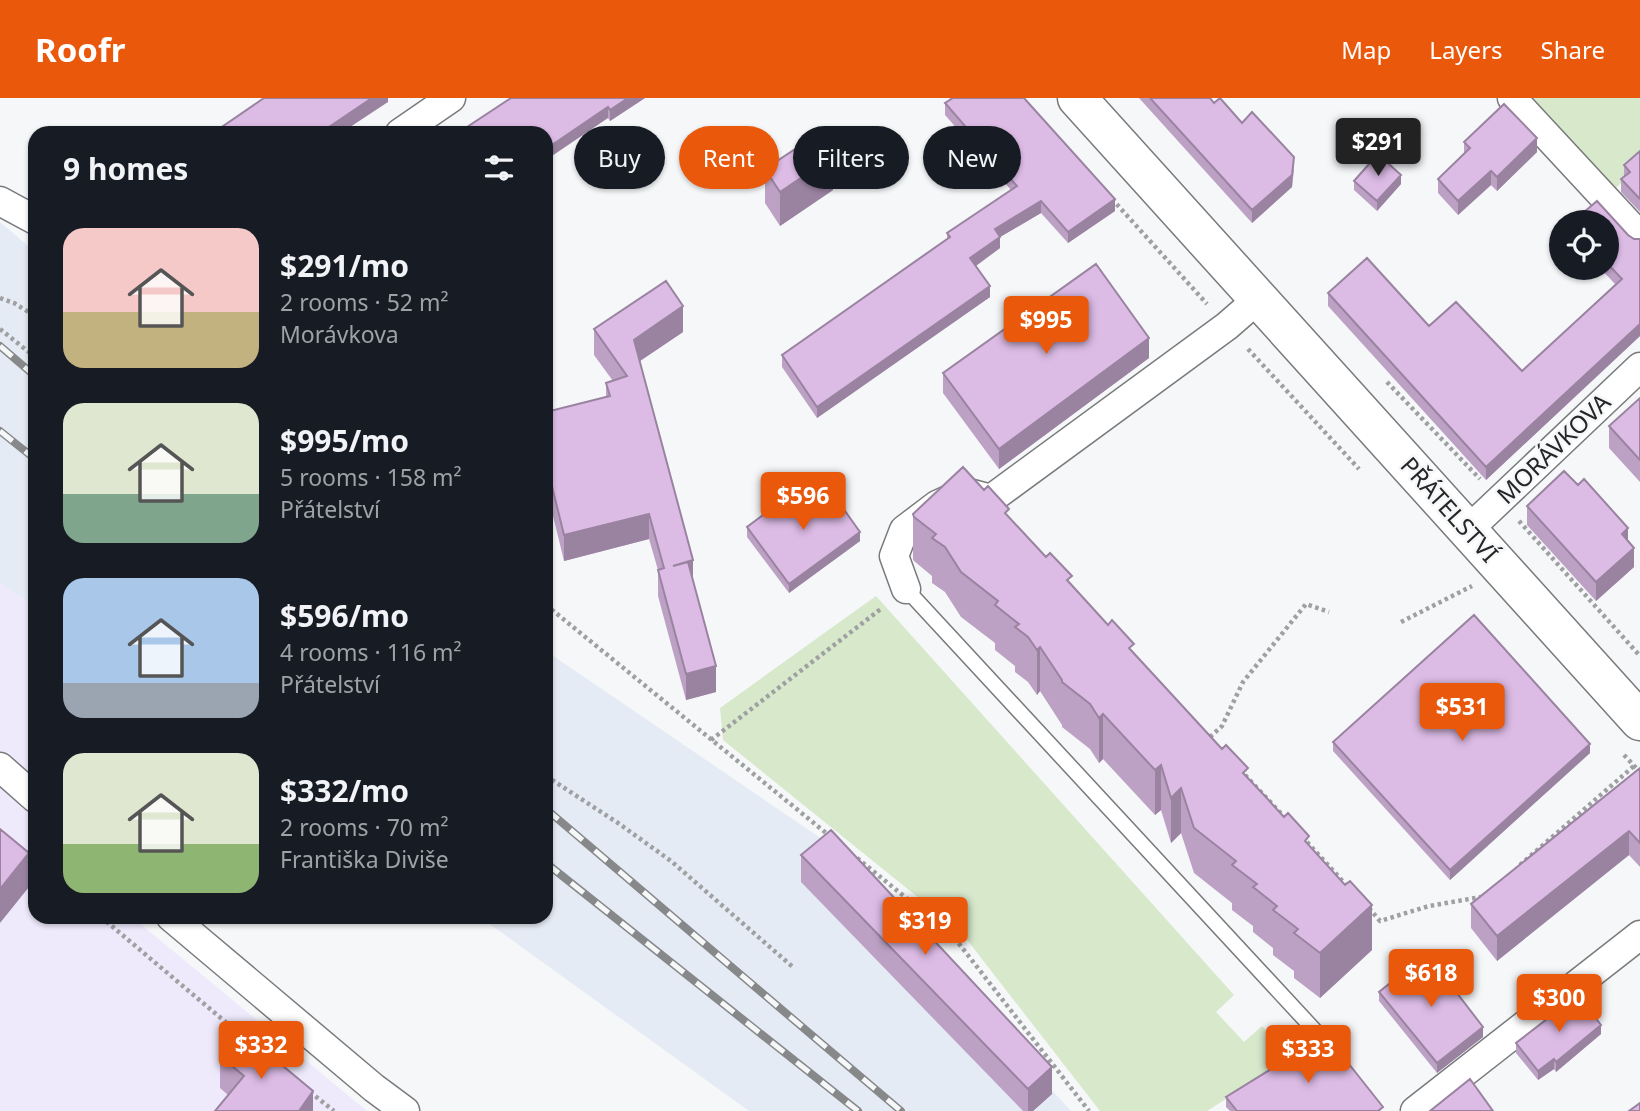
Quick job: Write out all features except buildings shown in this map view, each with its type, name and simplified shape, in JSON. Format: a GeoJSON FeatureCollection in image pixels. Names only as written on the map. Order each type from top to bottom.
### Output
{"type":"FeatureCollection","features":[{"type":"Feature","properties":{"kind":"main road","name":"PŘÁTELSTVÍ"},"geometry":{"type":"LineString","coordinates":[[1077,98],[1640,721]]}},
{"type":"Feature","properties":{"kind":"street"},"geometry":{"type":"LineString","coordinates":[[1512,98],[1640,236]]}},
{"type":"Feature","properties":{"kind":"street"},"geometry":{"type":"LineString","coordinates":[[408,126],[436,102]]}},
{"type":"Feature","properties":{"kind":"street"},"geometry":{"type":"LineString","coordinates":[[0,201],[28,216]]}},
{"type":"Feature","properties":{"kind":"street"},"geometry":{"type":"LineString","coordinates":[[906,589],[894,556],[904,530],[937,505],[965,492],[991,499],[1227,326],[1258,299]]}},
{"type":"Feature","properties":{"kind":"street","name":"MORÁVKOVA"},"geometry":{"type":"LineString","coordinates":[[1468,530],[1640,367]]}},
{"type":"Feature","properties":{"kind":"street"},"geometry":{"type":"LineString","coordinates":[[0,768],[28,792]]}},
{"type":"Feature","properties":{"kind":"street"},"geometry":{"type":"LineString","coordinates":[[179,924],[405,1111]]}},
{"type":"Feature","properties":{"kind":"street"},"geometry":{"type":"LineString","coordinates":[[1415,1111],[1640,936]]}},
{"type":"Feature","properties":{"kind":"lane"},"geometry":{"type":"LineString","coordinates":[[906,589],[1320,1035]]}},
{"type":"Feature","properties":{"kind":"path"},"geometry":{"type":"LineString","coordinates":[[0,298],[28,312]]}},
{"type":"Feature","properties":{"kind":"path"},"geometry":{"type":"LineString","coordinates":[[0,329],[28,352]]}},
{"type":"Feature","properties":{"kind":"path"},"geometry":{"type":"LineString","coordinates":[[711,740],[906,589]]}},
{"type":"Feature","properties":{"kind":"path"},"geometry":{"type":"LineString","coordinates":[[1210,737],[1222,726],[1244,682],[1306,604],[1329,612]]}},
{"type":"Feature","properties":{"kind":"path"},"geometry":{"type":"LineString","coordinates":[[553,612],[837,842]]}},
{"type":"Feature","properties":{"kind":"path"},"geometry":{"type":"LineString","coordinates":[[1513,871],[1634,766],[1640,772]]}},
{"type":"Feature","properties":{"kind":"path"},"geometry":{"type":"LineString","coordinates":[[1239,767],[1295,829]]}},
{"type":"Feature","properties":{"kind":"path"},"geometry":{"type":"LineString","coordinates":[[553,781],[671,861],[794,968]]}},
{"type":"Feature","properties":{"kind":"path"},"geometry":{"type":"LineString","coordinates":[[1305,839],[1352,890]]}},
{"type":"Feature","properties":{"kind":"path"},"geometry":{"type":"LineString","coordinates":[[18,847],[28,856]]}},
{"type":"Feature","properties":{"kind":"path"},"geometry":{"type":"LineString","coordinates":[[848,851],[953,936],[1089,1111]]}},
{"type":"Feature","properties":{"kind":"path"},"geometry":{"type":"LineString","coordinates":[[1361,900],[1380,921],[1429,906],[1482,897]]}},
{"type":"Feature","properties":{"kind":"path"},"geometry":{"type":"LineString","coordinates":[[110,924],[245,1038]]}},
{"type":"Feature","properties":{"kind":"path"},"geometry":{"type":"LineString","coordinates":[[306,1089],[334,1111]]}},
{"type":"Feature","properties":{"kind":"shaded area"},"geometry":{"type":"Polygon","coordinates":[[[0,222],[28,246],[28,601],[0,583],[0,222]]]}},
{"type":"Feature","properties":{"kind":"shaded area"},"geometry":{"type":"Polygon","coordinates":[[[0,583],[28,601],[28,924],[140,924],[367,1111],[0,1111],[0,583]]]}},
{"type":"Feature","properties":{"kind":"shaded area"},"geometry":{"type":"Polygon","coordinates":[[[553,656],[822,839],[1071,1111],[749,1111],[490,924],[553,924],[553,656]]]}},
{"type":"Feature","properties":{"kind":"green space"},"geometry":{"type":"Polygon","coordinates":[[[1531,98],[1640,98],[1640,166],[1615,189],[1531,98]]]}},
{"type":"Feature","properties":{"kind":"green space"},"geometry":{"type":"Polygon","coordinates":[[[876,596],[1234,995],[1216,1012],[1244,1042],[1262,1026],[1292,1057],[1207,1111],[1100,1111],[961,932],[723,740],[720,708],[876,596]]]}},
{"type":"Feature","properties":{"kind":"railway"},"geometry":{"type":"LineString","coordinates":[[0,346],[28,370]]}},
{"type":"Feature","properties":{"kind":"railway"},"geometry":{"type":"LineString","coordinates":[[0,431],[28,453]]}},
{"type":"Feature","properties":{"kind":"railway"},"geometry":{"type":"LineString","coordinates":[[553,815],[901,1111]]}},
{"type":"Feature","properties":{"kind":"railway"},"geometry":{"type":"LineString","coordinates":[[553,869],[858,1111]]}}]}
